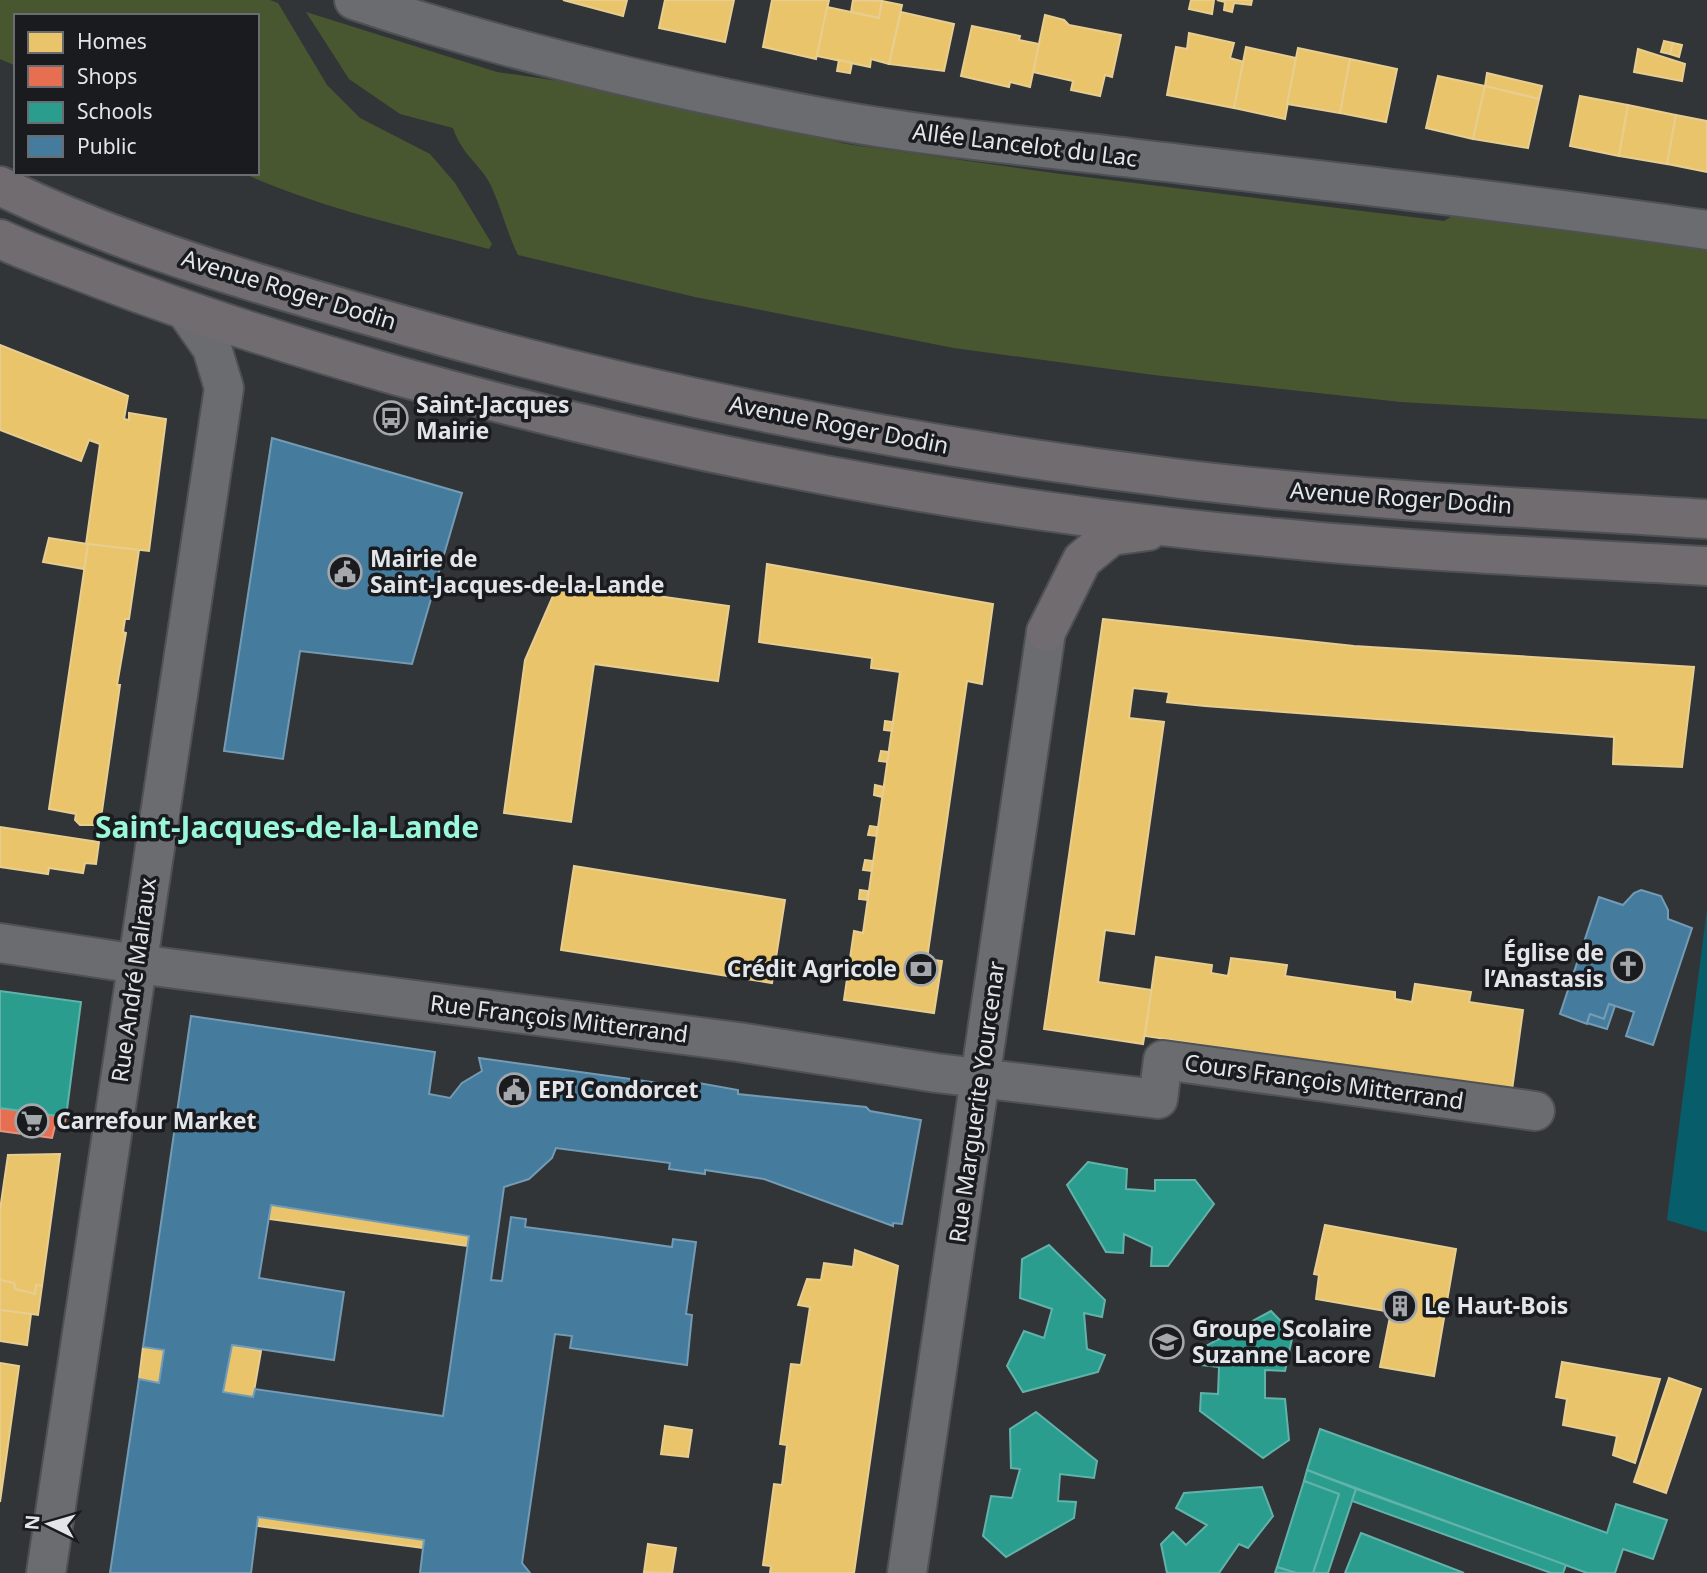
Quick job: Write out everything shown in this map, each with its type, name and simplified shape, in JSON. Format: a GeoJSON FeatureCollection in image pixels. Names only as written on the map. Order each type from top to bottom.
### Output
{"type":"FeatureCollection","features":[{"type":"Feature","properties":{"kind":"main road","name":"Avenue Roger Dodin"},"geometry":{"type":"LineString","coordinates":[[0,186],[32,201],[189,260],[301,297],[481,347],[710,401],[1005,455],[1183,479],[1442,502],[1707,519]]}},
{"type":"Feature","properties":{"kind":"main road"},"geometry":{"type":"LineString","coordinates":[[0,239],[186,311],[289,345],[457,392],[671,444],[897,488],[1176,527],[1439,552],[1707,566]]}},
{"type":"Feature","properties":{"kind":"main road"},"geometry":{"type":"LineString","coordinates":[[1046,632],[1082,560],[1111,537],[1176,527]]}},
{"type":"Feature","properties":{"kind":"street","name":"Allée Lancelot du Lac"},"geometry":{"type":"LineString","coordinates":[[354,0],[421,22],[626,77],[832,119],[958,137],[1583,212],[1707,230]]}},
{"type":"Feature","properties":{"kind":"street","name":"Rue André Malraux"},"geometry":{"type":"LineString","coordinates":[[46,1573],[224,388],[212,348],[186,311]]}},
{"type":"Feature","properties":{"kind":"street","name":"Rue Marguerite Yourcenar"},"geometry":{"type":"LineString","coordinates":[[907,1573],[1046,632]]}},
{"type":"Feature","properties":{"kind":"street","name":"Rue François Mitterrand"},"geometry":{"type":"LineString","coordinates":[[0,943],[137,964],[738,1042],[980,1079]]}},
{"type":"Feature","properties":{"kind":"street","name":"Cours François Mitterrand"},"geometry":{"type":"LineString","coordinates":[[980,1079],[1158,1099],[1163,1060],[1535,1111]]}},
{"type":"Feature","properties":{"kind":"green space"},"geometry":{"type":"Polygon","coordinates":[[[0,0],[270,0],[278,3],[327,85],[360,118],[430,154],[455,183],[492,244],[489,249],[365,216],[302,197],[248,175],[259,175],[259,14],[14,14],[14,65],[0,59],[0,0]]]}},
{"type":"Feature","properties":{"kind":"green space"},"geometry":{"type":"Polygon","coordinates":[[[306,12],[497,72],[620,90],[846,144],[1053,173],[1444,221],[1466,208],[1707,242],[1707,419],[1401,402],[1154,375],[954,348],[695,297],[518,255],[488,180],[462,146],[453,128],[400,114],[349,79],[306,12]]]}},
{"type":"Feature","properties":{"kind":"water"},"geometry":{"type":"Polygon","coordinates":[[[1707,909],[1707,1232],[1667,1220],[1707,909]]]}},
{"type":"Feature","properties":{"kind":"building: Homes"},"geometry":{"type":"Polygon","coordinates":[[[563,0],[627,0],[623,16],[563,0]]]}},
{"type":"Feature","properties":{"kind":"building: Homes"},"geometry":{"type":"Polygon","coordinates":[[[665,0],[734,0],[725,42],[659,28],[665,0]]]}},
{"type":"Feature","properties":{"kind":"building: Homes"},"geometry":{"type":"Polygon","coordinates":[[[772,0],[829,0],[816,59],[763,47],[772,0]]]}},
{"type":"Feature","properties":{"kind":"building: Homes"},"geometry":{"type":"Polygon","coordinates":[[[853,0],[882,1],[879,18],[851,12],[853,0]]]}},
{"type":"Feature","properties":{"kind":"building: Homes"},"geometry":{"type":"Polygon","coordinates":[[[1191,0],[1214,0],[1212,14],[1189,9],[1191,0]]]}},
{"type":"Feature","properties":{"kind":"building: Homes"},"geometry":{"type":"Polygon","coordinates":[[[1217,0],[1252,0],[1251,5],[1234,3],[1232,12],[1224,10],[1225,2],[1217,0]]]}},
{"type":"Feature","properties":{"kind":"building: Homes"},"geometry":{"type":"Polygon","coordinates":[[[882,1],[902,5],[889,64],[871,59],[870,67],[817,56],[827,7],[879,18],[882,1]]]}},
{"type":"Feature","properties":{"kind":"building: Homes"},"geometry":{"type":"Polygon","coordinates":[[[901,12],[954,24],[944,71],[889,64],[901,12]]]}},
{"type":"Feature","properties":{"kind":"building: Homes"},"geometry":{"type":"Polygon","coordinates":[[[1045,15],[1064,20],[1069,25],[1121,35],[1112,77],[1105,75],[1100,96],[1071,90],[1073,81],[1033,72],[1045,15]]]}},
{"type":"Feature","properties":{"kind":"building: Homes"},"geometry":{"type":"Polygon","coordinates":[[[972,26],[1020,36],[1019,40],[1039,44],[1030,87],[1010,82],[1009,87],[961,76],[972,26]]]}},
{"type":"Feature","properties":{"kind":"building: Homes"},"geometry":{"type":"Polygon","coordinates":[[[1189,33],[1234,43],[1230,58],[1244,62],[1234,108],[1167,95],[1176,47],[1187,49],[1189,33]]]}},
{"type":"Feature","properties":{"kind":"building: Homes"},"geometry":{"type":"Polygon","coordinates":[[[1664,41],[1673,43],[1670,54],[1661,52],[1664,41]]]}},
{"type":"Feature","properties":{"kind":"building: Homes"},"geometry":{"type":"Polygon","coordinates":[[[1673,43],[1682,45],[1679,57],[1670,54],[1673,43]]]}},
{"type":"Feature","properties":{"kind":"building: Homes"},"geometry":{"type":"Polygon","coordinates":[[[1246,47],[1296,58],[1285,119],[1234,108],[1246,47]]]}},
{"type":"Feature","properties":{"kind":"building: Homes"},"geometry":{"type":"Polygon","coordinates":[[[1298,48],[1350,59],[1340,113],[1287,104],[1298,48]]]}},
{"type":"Feature","properties":{"kind":"building: Homes"},"geometry":{"type":"Polygon","coordinates":[[[1638,49],[1685,64],[1682,81],[1634,72],[1638,49]]]}},
{"type":"Feature","properties":{"kind":"building: Homes"},"geometry":{"type":"Polygon","coordinates":[[[1350,59],[1397,69],[1386,122],[1340,113],[1350,59]]]}},
{"type":"Feature","properties":{"kind":"building: Homes"},"geometry":{"type":"Polygon","coordinates":[[[839,60],[852,63],[850,73],[837,71],[839,60]]]}},
{"type":"Feature","properties":{"kind":"building: Homes"},"geometry":{"type":"Polygon","coordinates":[[[1487,73],[1542,86],[1539,99],[1485,86],[1487,73]]]}},
{"type":"Feature","properties":{"kind":"building: Homes"},"geometry":{"type":"Polygon","coordinates":[[[1438,76],[1485,86],[1473,139],[1426,128],[1438,76]]]}},
{"type":"Feature","properties":{"kind":"building: Homes"},"geometry":{"type":"Polygon","coordinates":[[[1485,86],[1539,99],[1528,148],[1473,139],[1485,86]]]}},
{"type":"Feature","properties":{"kind":"building: Homes"},"geometry":{"type":"Polygon","coordinates":[[[1580,96],[1628,105],[1619,156],[1570,146],[1580,96]]]}},
{"type":"Feature","properties":{"kind":"building: Homes"},"geometry":{"type":"Polygon","coordinates":[[[1628,105],[1676,115],[1667,164],[1619,156],[1628,105]]]}},
{"type":"Feature","properties":{"kind":"building: Homes"},"geometry":{"type":"Polygon","coordinates":[[[1676,115],[1707,121],[1707,172],[1667,164],[1676,115]]]}},
{"type":"Feature","properties":{"kind":"building: Homes"},"geometry":{"type":"Polygon","coordinates":[[[0,345],[128,396],[124,419],[129,420],[129,413],[166,419],[149,551],[86,544],[100,444],[89,440],[81,461],[0,430],[0,345]]]}},
{"type":"Feature","properties":{"kind":"building: Homes"},"geometry":{"type":"Polygon","coordinates":[[[49,538],[88,544],[84,569],[43,562],[49,538]]]}},
{"type":"Feature","properties":{"kind":"building: Homes"},"geometry":{"type":"Polygon","coordinates":[[[88,544],[139,550],[129,619],[125,619],[123,632],[126,633],[117,685],[120,685],[100,825],[80,825],[75,820],[76,814],[49,809],[88,544]]]}},
{"type":"Feature","properties":{"kind":"building: Homes"},"geometry":{"type":"Polygon","coordinates":[[[767,564],[993,604],[982,684],[967,681],[927,959],[942,961],[934,1013],[844,1000],[854,931],[863,933],[900,672],[871,668],[872,658],[759,642],[767,564]]]}},
{"type":"Feature","properties":{"kind":"building: Homes"},"geometry":{"type":"Polygon","coordinates":[[[559,582],[729,606],[718,681],[594,664],[571,822],[504,813],[525,660],[559,582]]]}},
{"type":"Feature","properties":{"kind":"building: Homes"},"geometry":{"type":"Polygon","coordinates":[[[1103,619],[1354,646],[1694,667],[1682,767],[1613,764],[1614,737],[1205,706],[1167,702],[1169,692],[1133,688],[1129,718],[1164,722],[1134,934],[1105,930],[1098,982],[1152,990],[1143,1044],[1044,1029],[1103,619]]]}},
{"type":"Feature","properties":{"kind":"building: Homes"},"geometry":{"type":"Polygon","coordinates":[[[885,721],[893,722],[892,731],[884,730],[885,721]]]}},
{"type":"Feature","properties":{"kind":"building: Homes"},"geometry":{"type":"Polygon","coordinates":[[[881,751],[889,752],[887,762],[879,761],[881,751]]]}},
{"type":"Feature","properties":{"kind":"building: Homes"},"geometry":{"type":"Polygon","coordinates":[[[875,785],[884,787],[882,797],[874,795],[875,785]]]}},
{"type":"Feature","properties":{"kind":"building: Homes"},"geometry":{"type":"Polygon","coordinates":[[[870,826],[877,827],[876,836],[868,835],[870,826]]]}},
{"type":"Feature","properties":{"kind":"building: Homes"},"geometry":{"type":"Polygon","coordinates":[[[0,827],[99,842],[96,864],[85,863],[83,873],[49,868],[48,874],[0,867],[0,827]]]}},
{"type":"Feature","properties":{"kind":"building: Homes"},"geometry":{"type":"Polygon","coordinates":[[[865,860],[873,861],[871,871],[863,870],[865,860]]]}},
{"type":"Feature","properties":{"kind":"building: Homes"},"geometry":{"type":"Polygon","coordinates":[[[574,866],[785,900],[772,983],[561,950],[574,866]]]}},
{"type":"Feature","properties":{"kind":"building: Homes"},"geometry":{"type":"Polygon","coordinates":[[[860,890],[868,891],[867,900],[859,899],[860,890]]]}},
{"type":"Feature","properties":{"kind":"building: Homes"},"geometry":{"type":"Polygon","coordinates":[[[1156,957],[1212,965],[1211,973],[1228,976],[1231,958],[1287,965],[1285,976],[1395,992],[1395,999],[1412,1002],[1415,984],[1471,992],[1469,1002],[1523,1010],[1512,1090],[1145,1036],[1156,957]]]}},
{"type":"Feature","properties":{"kind":"building: Homes"},"geometry":{"type":"Polygon","coordinates":[[[60,1154],[42,1286],[36,1285],[35,1294],[15,1289],[14,1283],[0,1280],[0,1210],[8,1155],[60,1154]]]}},
{"type":"Feature","properties":{"kind":"building: Homes"},"geometry":{"type":"Polygon","coordinates":[[[271,1205],[469,1236],[467,1246],[269,1219],[271,1205]]]}},
{"type":"Feature","properties":{"kind":"building: Homes","name":"Le Haut-Bois"},"geometry":{"type":"Polygon","coordinates":[[[1325,1225],[1456,1249],[1434,1376],[1380,1367],[1391,1312],[1316,1299],[1319,1275],[1314,1274],[1325,1225]]]}},
{"type":"Feature","properties":{"kind":"building: Homes"},"geometry":{"type":"Polygon","coordinates":[[[855,1250],[898,1266],[854,1573],[770,1573],[771,1566],[763,1565],[774,1484],[782,1485],[787,1445],[780,1444],[791,1364],[801,1365],[810,1307],[798,1305],[807,1279],[821,1280],[824,1263],[853,1267],[855,1250]]]}},
{"type":"Feature","properties":{"kind":"building: Homes"},"geometry":{"type":"Polygon","coordinates":[[[0,1280],[14,1283],[15,1289],[35,1294],[36,1285],[42,1286],[38,1315],[0,1310],[0,1280]]]}},
{"type":"Feature","properties":{"kind":"building: Homes"},"geometry":{"type":"Polygon","coordinates":[[[0,1310],[31,1314],[27,1345],[0,1341],[0,1310]]]}},
{"type":"Feature","properties":{"kind":"building: Homes"},"geometry":{"type":"Polygon","coordinates":[[[232,1345],[261,1351],[253,1397],[223,1392],[232,1345]]]}},
{"type":"Feature","properties":{"kind":"building: Homes"},"geometry":{"type":"Polygon","coordinates":[[[143,1347],[164,1350],[159,1383],[139,1379],[143,1347]]]}},
{"type":"Feature","properties":{"kind":"building: Homes"},"geometry":{"type":"Polygon","coordinates":[[[1562,1362],[1660,1379],[1635,1463],[1613,1455],[1617,1436],[1563,1425],[1567,1399],[1556,1397],[1562,1362]]]}},
{"type":"Feature","properties":{"kind":"building: Homes"},"geometry":{"type":"Polygon","coordinates":[[[0,1363],[19,1366],[0,1502],[0,1363]]]}},
{"type":"Feature","properties":{"kind":"building: Homes"},"geometry":{"type":"Polygon","coordinates":[[[1669,1378],[1701,1389],[1666,1493],[1634,1482],[1669,1378]]]}},
{"type":"Feature","properties":{"kind":"building: Homes"},"geometry":{"type":"Polygon","coordinates":[[[665,1426],[692,1430],[688,1457],[661,1454],[665,1426]]]}},
{"type":"Feature","properties":{"kind":"building: Homes"},"geometry":{"type":"Polygon","coordinates":[[[258,1517],[424,1540],[424,1548],[257,1526],[258,1517]]]}},
{"type":"Feature","properties":{"kind":"building: Homes"},"geometry":{"type":"Polygon","coordinates":[[[648,1544],[676,1548],[672,1573],[644,1572],[648,1544]]]}},
{"type":"Feature","properties":{"kind":"building: Shops","name":"Carrefour Market"},"geometry":{"type":"Polygon","coordinates":[[[0,1108],[66,1117],[64,1127],[55,1126],[52,1138],[0,1131],[0,1108]]]}},
{"type":"Feature","properties":{"kind":"building: Schools"},"geometry":{"type":"Polygon","coordinates":[[[0,991],[81,1002],[66,1117],[0,1108],[0,991]]]}},
{"type":"Feature","properties":{"kind":"building: Schools"},"geometry":{"type":"Polygon","coordinates":[[[1088,1162],[1127,1169],[1126,1189],[1155,1191],[1155,1180],[1195,1180],[1214,1204],[1168,1266],[1151,1266],[1152,1247],[1124,1234],[1123,1253],[1106,1252],[1067,1185],[1088,1162]]]}},
{"type":"Feature","properties":{"kind":"building: Schools"},"geometry":{"type":"Polygon","coordinates":[[[1049,1245],[1105,1300],[1102,1317],[1084,1313],[1087,1349],[1105,1355],[1098,1372],[1023,1392],[1007,1366],[1024,1331],[1044,1338],[1052,1309],[1020,1298],[1022,1259],[1049,1245]]]}},
{"type":"Feature","properties":{"kind":"building: Schools"},"geometry":{"type":"Polygon","coordinates":[[[1271,1311],[1293,1334],[1285,1371],[1265,1370],[1265,1398],[1285,1399],[1289,1440],[1263,1458],[1200,1411],[1201,1393],[1218,1394],[1219,1367],[1202,1365],[1202,1348],[1271,1311]]]}},
{"type":"Feature","properties":{"kind":"building: Schools"},"geometry":{"type":"Polygon","coordinates":[[[1036,1412],[1097,1461],[1094,1478],[1060,1474],[1058,1501],[1076,1502],[1074,1518],[1006,1557],[983,1536],[991,1496],[1012,1498],[1020,1469],[1011,1468],[1010,1429],[1036,1412]]]}},
{"type":"Feature","properties":{"kind":"building: Schools"},"geometry":{"type":"Polygon","coordinates":[[[1320,1429],[1607,1533],[1616,1504],[1667,1520],[1653,1559],[1623,1549],[1615,1573],[1587,1573],[1307,1470],[1320,1429]]]}},
{"type":"Feature","properties":{"kind":"building: Schools"},"geometry":{"type":"Polygon","coordinates":[[[1307,1470],[1356,1489],[1328,1573],[1313,1573],[1339,1494],[1304,1481],[1307,1470]]]}},
{"type":"Feature","properties":{"kind":"building: Schools"},"geometry":{"type":"Polygon","coordinates":[[[1304,1481],[1339,1494],[1313,1573],[1296,1573],[1277,1567],[1304,1481]]]}},
{"type":"Feature","properties":{"kind":"building: Schools"},"geometry":{"type":"Polygon","coordinates":[[[1262,1487],[1273,1516],[1248,1548],[1239,1544],[1219,1573],[1167,1573],[1161,1544],[1173,1532],[1186,1545],[1207,1525],[1176,1508],[1184,1493],[1262,1487]]]}},
{"type":"Feature","properties":{"kind":"building: Schools"},"geometry":{"type":"Polygon","coordinates":[[[1356,1489],[1566,1565],[1563,1573],[1551,1573],[1352,1501],[1356,1489]]]}},
{"type":"Feature","properties":{"kind":"building: Schools"},"geometry":{"type":"Polygon","coordinates":[[[1361,1533],[1464,1573],[1345,1573],[1361,1533]]]}},
{"type":"Feature","properties":{"kind":"building: Schools"},"geometry":{"type":"Polygon","coordinates":[[[1277,1567],[1296,1573],[1275,1573],[1277,1567]]]}},
{"type":"Feature","properties":{"kind":"building: Public","name":"Mairie de Saint-Jacques-de-la-Lande"},"geometry":{"type":"Polygon","coordinates":[[[272,438],[462,493],[412,664],[300,651],[283,759],[224,751],[272,438]]]}},
{"type":"Feature","properties":{"kind":"building: Public","name":"Église de l’Anastasis"},"geometry":{"type":"Polygon","coordinates":[[[1641,890],[1661,896],[1668,910],[1668,919],[1692,928],[1653,1045],[1626,1036],[1634,1012],[1609,1004],[1604,1019],[1590,1014],[1587,1024],[1560,1014],[1599,897],[1623,905],[1634,893],[1641,890]]]}},
{"type":"Feature","properties":{"kind":"building: Public"},"geometry":{"type":"Polygon","coordinates":[[[1609,1004],[1615,1006],[1607,1029],[1587,1023],[1590,1014],[1604,1019],[1609,1004]]]}},
{"type":"Feature","properties":{"kind":"building: Public"},"geometry":{"type":"Polygon","coordinates":[[[191,1016],[435,1052],[429,1094],[450,1098],[462,1083],[482,1071],[479,1058],[695,1088],[699,1083],[738,1090],[738,1094],[866,1107],[870,1111],[921,1120],[902,1224],[893,1223],[893,1226],[764,1179],[705,1170],[705,1174],[669,1169],[670,1163],[556,1148],[552,1158],[529,1179],[504,1187],[491,1280],[502,1281],[511,1217],[526,1219],[525,1227],[672,1247],[673,1239],[696,1242],[686,1314],[692,1315],[687,1365],[570,1348],[572,1336],[555,1334],[522,1563],[530,1573],[420,1573],[424,1540],[258,1517],[251,1573],[110,1573],[139,1379],[159,1383],[164,1350],[143,1347],[191,1016]],[[271,1205],[259,1278],[344,1292],[334,1360],[232,1345],[223,1392],[253,1397],[255,1389],[443,1416],[469,1236],[271,1205]]]}},
{"type":"Feature","properties":{"kind":"place","name":"Saint-Jacques Mairie"},"geometry":{"type":"Point","coordinates":[391,418]}},
{"type":"Feature","properties":{"kind":"place","name":"Mairie de Saint-Jacques-de-la-Lande"},"geometry":{"type":"Point","coordinates":[345,572]}},
{"type":"Feature","properties":{"kind":"place","name":"Église de l’Anastasis"},"geometry":{"type":"Point","coordinates":[1628,966]}},
{"type":"Feature","properties":{"kind":"place","name":"Crédit Agricole"},"geometry":{"type":"Point","coordinates":[921,969]}},
{"type":"Feature","properties":{"kind":"place","name":"EPI Condorcet"},"geometry":{"type":"Point","coordinates":[514,1090]}},
{"type":"Feature","properties":{"kind":"place","name":"Carrefour Market"},"geometry":{"type":"Point","coordinates":[32,1121]}},
{"type":"Feature","properties":{"kind":"place","name":"Le Haut-Bois"},"geometry":{"type":"Point","coordinates":[1400,1306]}},
{"type":"Feature","properties":{"kind":"place","name":"Groupe Scolaire Suzanne Lacore"},"geometry":{"type":"Point","coordinates":[1167,1342]}},
{"type":"Feature","properties":{"kind":"district","name":"Saint-Jacques-de-la-Lande"},"geometry":{"type":"Point","coordinates":[287,828]}}]}
